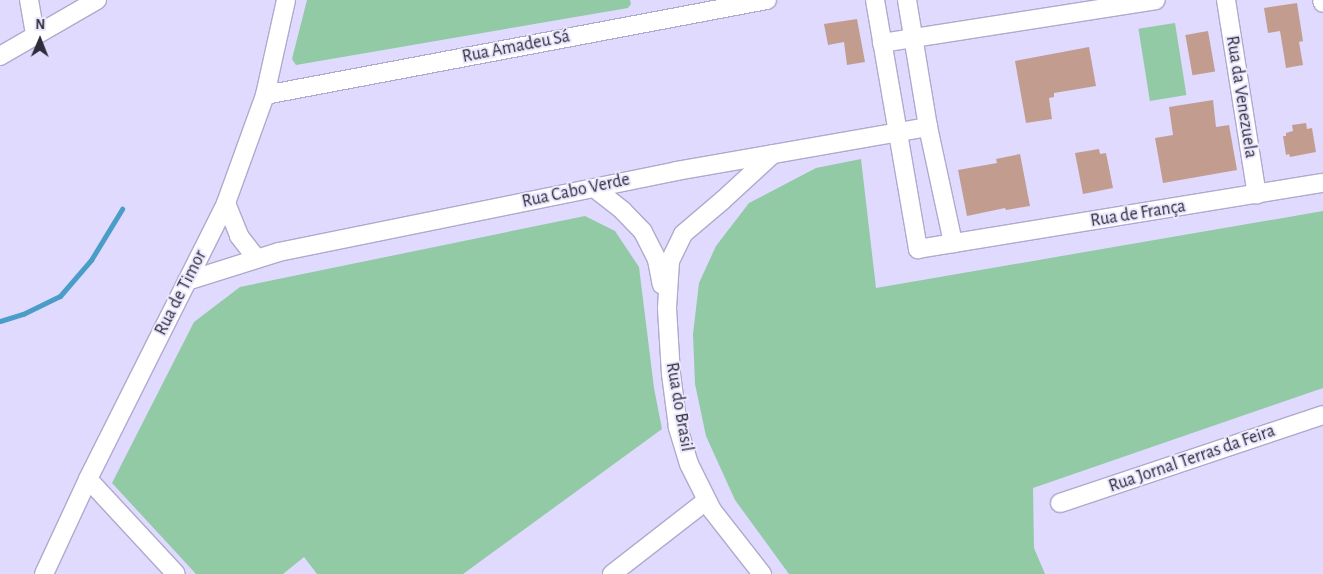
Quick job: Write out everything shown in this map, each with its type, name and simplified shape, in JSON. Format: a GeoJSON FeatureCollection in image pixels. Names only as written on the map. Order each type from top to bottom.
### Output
{"type":"FeatureCollection","features":[{"type":"Feature","properties":{"kind":"street"},"geometry":{"type":"LineString","coordinates":[[29,0],[35,35]]}},
{"type":"Feature","properties":{"kind":"street"},"geometry":{"type":"LineString","coordinates":[[0,56],[97,0]]}},
{"type":"Feature","properties":{"kind":"street","name":"Rua de Timor"},"geometry":{"type":"LineString","coordinates":[[44,574],[88,480],[226,203],[265,95],[286,0]]}},
{"type":"Feature","properties":{"kind":"street","name":"Rua Amadeu Sá"},"geometry":{"type":"LineString","coordinates":[[265,95],[767,0]]}},
{"type":"Feature","properties":{"kind":"street"},"geometry":{"type":"LineString","coordinates":[[876,0],[898,131]]}},
{"type":"Feature","properties":{"kind":"street"},"geometry":{"type":"LineString","coordinates":[[907,0],[928,127],[953,243]]}},
{"type":"Feature","properties":{"kind":"street"},"geometry":{"type":"LineString","coordinates":[[882,43],[1156,0]]}},
{"type":"Feature","properties":{"kind":"street","name":"Rua da Venezuela"},"geometry":{"type":"LineString","coordinates":[[1226,0],[1257,195]]}},
{"type":"Feature","properties":{"kind":"street","name":"Rua Cabo Verde"},"geometry":{"type":"LineString","coordinates":[[187,281],[256,258],[594,188],[928,127]]}},
{"type":"Feature","properties":{"kind":"street","name":"Rua de França"},"geometry":{"type":"LineString","coordinates":[[898,131],[918,249],[1323,183]]}},
{"type":"Feature","properties":{"kind":"street","name":"Rua do Brasil"},"geometry":{"type":"LineString","coordinates":[[762,574],[712,510],[689,464],[678,427],[670,374],[667,308],[670,260],[683,234],[773,154]]}},
{"type":"Feature","properties":{"kind":"street","name":"Rua do Brasil"},"geometry":{"type":"LineString","coordinates":[[594,188],[623,211],[643,232],[657,260],[667,308]]}},
{"type":"Feature","properties":{"kind":"street"},"geometry":{"type":"LineString","coordinates":[[226,203],[240,236],[256,258]]}},
{"type":"Feature","properties":{"kind":"street","name":"Rua Jornal Terras da Feira"},"geometry":{"type":"LineString","coordinates":[[1060,503],[1323,415]]}},
{"type":"Feature","properties":{"kind":"street"},"geometry":{"type":"LineString","coordinates":[[88,480],[176,574]]}},
{"type":"Feature","properties":{"kind":"street"},"geometry":{"type":"LineString","coordinates":[[612,574],[708,500]]}},
{"type":"Feature","properties":{"kind":"green space"},"geometry":{"type":"Polygon","coordinates":[[[307,0],[630,0],[631,4],[628,8],[296,65],[292,59],[307,0]]]}},
{"type":"Feature","properties":{"kind":"green space"},"geometry":{"type":"Polygon","coordinates":[[[1175,23],[1186,95],[1150,101],[1138,29],[1175,23]]]}},
{"type":"Feature","properties":{"kind":"green space"},"geometry":{"type":"Polygon","coordinates":[[[861,159],[876,288],[1323,211],[1323,388],[1033,488],[1034,548],[1045,574],[789,574],[735,500],[706,436],[695,384],[693,334],[699,283],[716,246],[749,203],[816,168],[861,159]]]}},
{"type":"Feature","properties":{"kind":"green space"},"geometry":{"type":"Polygon","coordinates":[[[585,216],[615,231],[639,267],[654,388],[662,429],[463,574],[317,574],[304,557],[283,574],[196,574],[112,483],[194,322],[240,287],[585,216]]]}},
{"type":"Feature","properties":{"kind":"building"},"geometry":{"type":"Polygon","coordinates":[[[1297,3],[1303,41],[1299,42],[1303,65],[1286,68],[1280,31],[1268,33],[1264,8],[1297,3]]]}},
{"type":"Feature","properties":{"kind":"building"},"geometry":{"type":"Polygon","coordinates":[[[857,19],[865,62],[847,65],[844,42],[828,45],[824,24],[857,19]]]}},
{"type":"Feature","properties":{"kind":"building"},"geometry":{"type":"Polygon","coordinates":[[[1208,31],[1215,71],[1192,75],[1185,35],[1208,31]]]}},
{"type":"Feature","properties":{"kind":"building"},"geometry":{"type":"Polygon","coordinates":[[[1089,47],[1096,86],[1054,93],[1054,97],[1049,98],[1052,119],[1026,123],[1015,61],[1089,47]]]}},
{"type":"Feature","properties":{"kind":"building"},"geometry":{"type":"Polygon","coordinates":[[[1213,100],[1216,127],[1229,125],[1237,170],[1163,183],[1155,138],[1173,135],[1169,107],[1213,100]]]}},
{"type":"Feature","properties":{"kind":"building"},"geometry":{"type":"Polygon","coordinates":[[[1306,123],[1307,129],[1312,128],[1316,152],[1290,157],[1289,154],[1286,155],[1283,136],[1293,131],[1292,125],[1306,123]]]}},
{"type":"Feature","properties":{"kind":"building"},"geometry":{"type":"Polygon","coordinates":[[[1099,149],[1100,154],[1106,153],[1113,188],[1083,194],[1075,153],[1099,149]]]}},
{"type":"Feature","properties":{"kind":"building"},"geometry":{"type":"Polygon","coordinates":[[[1020,154],[1030,206],[1006,210],[1005,208],[967,216],[958,170],[997,163],[996,159],[1020,154]]]}},
{"type":"Feature","properties":{"kind":"waterway"},"geometry":{"type":"LineString","coordinates":[[0,321],[23,314],[60,296],[91,260],[122,209]]}}]}
